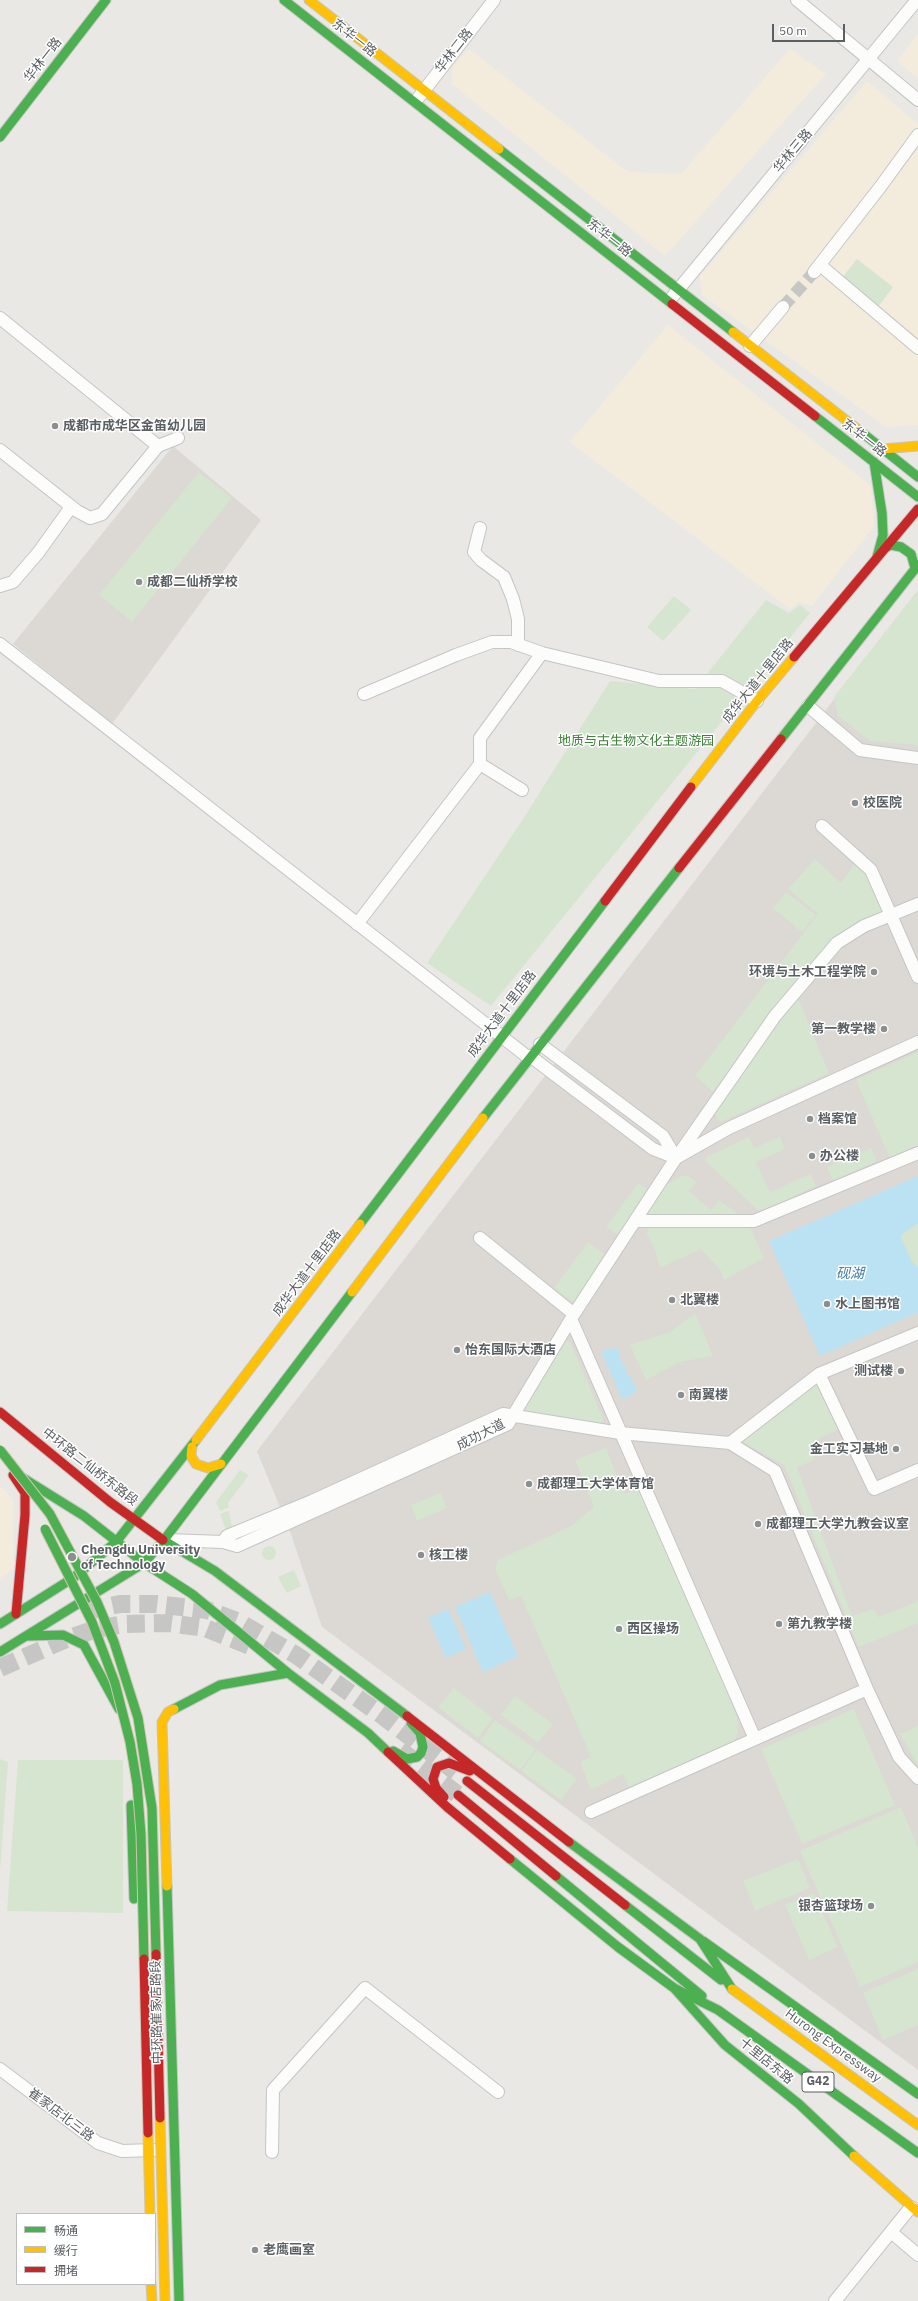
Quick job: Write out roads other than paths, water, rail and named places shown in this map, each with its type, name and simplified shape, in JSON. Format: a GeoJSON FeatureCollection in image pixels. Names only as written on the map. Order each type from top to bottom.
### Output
{"type":"FeatureCollection","features":[{"type":"Feature","properties":{"kind":"main road","name":"华林一路"},"geometry":{"type":"LineString","coordinates":[[0,136],[106,0]]}},
{"type":"Feature","properties":{"kind":"main road","name":"东华一路"},"geometry":{"type":"LineString","coordinates":[[284,0],[918,497]]}},
{"type":"Feature","properties":{"kind":"main road","name":"东华一路"},"geometry":{"type":"LineString","coordinates":[[309,0],[918,477]]}},
{"type":"Feature","properties":{"kind":"main road"},"geometry":{"type":"LineString","coordinates":[[883,449],[918,446]]}},
{"type":"Feature","properties":{"kind":"main road"},"geometry":{"type":"LineString","coordinates":[[874,462],[882,513],[883,535],[877,556]]}},
{"type":"Feature","properties":{"kind":"main road","name":"成华大道十里店路"},"geometry":{"type":"LineString","coordinates":[[0,1624],[73,1578],[116,1542],[136,1519],[192,1447],[500,1037],[757,701],[877,556],[918,509]]}},
{"type":"Feature","properties":{"kind":"main road"},"geometry":{"type":"LineString","coordinates":[[0,1652],[29,1636],[144,1562],[164,1540],[540,1044],[917,566],[910,554],[901,546],[891,545],[885,548]]}},
{"type":"Feature","properties":{"kind":"main road","name":"中环路二仙桥东路段"},"geometry":{"type":"LineString","coordinates":[[0,1412],[110,1502],[164,1540],[215,1571],[396,1707]]}},
{"type":"Feature","properties":{"kind":"main road"},"geometry":{"type":"LineString","coordinates":[[192,1447],[191,1456],[196,1464],[208,1468],[221,1464]]}},
{"type":"Feature","properties":{"kind":"main road"},"geometry":{"type":"LineString","coordinates":[[0,1450],[50,1514],[97,1602],[114,1642],[138,1718],[152,1808],[165,2301]]}},
{"type":"Feature","properties":{"kind":"main road"},"geometry":{"type":"LineString","coordinates":[[4,1467],[37,1516],[92,1622],[113,1676],[128,1736],[137,1784],[141,1834],[150,2213]]}},
{"type":"Feature","properties":{"kind":"main road"},"geometry":{"type":"LineString","coordinates":[[4,1467],[84,1516],[116,1542],[192,1594],[288,1673],[401,1757],[417,1757],[423,1747],[420,1733],[396,1707]]}},
{"type":"Feature","properties":{"kind":"main road"},"geometry":{"type":"LineString","coordinates":[[4,1467],[25,1493],[25,1515],[16,1614]]}},
{"type":"Feature","properties":{"kind":"main road","name":"中环路崔家店路段"},"geometry":{"type":"LineString","coordinates":[[29,1636],[63,1635],[84,1645],[119,1706],[126,1730],[129,1752],[142,2213]]}},
{"type":"Feature","properties":{"kind":"main road","name":"中环路崔家店路段"},"geometry":{"type":"LineString","coordinates":[[179,2301],[162,1722],[168,1712],[188,1700],[220,1685],[288,1673]]}},
{"type":"Feature","properties":{"kind":"main road"},"geometry":{"type":"LineString","coordinates":[[396,1707],[592,1859],[700,1939],[918,2094]]}},
{"type":"Feature","properties":{"kind":"main road"},"geometry":{"type":"LineString","coordinates":[[368,1733],[467,1823],[618,1947],[674,1988],[718,2010]]}},
{"type":"Feature","properties":{"kind":"main road"},"geometry":{"type":"LineString","coordinates":[[467,1823],[436,1788],[433,1779],[437,1767],[449,1762],[460,1766],[498,1786]]}},
{"type":"Feature","properties":{"kind":"main road","name":"Hurong Expressway"},"geometry":{"type":"LineString","coordinates":[[467,1781],[732,1989],[918,2125]]}},
{"type":"Feature","properties":{"kind":"main road"},"geometry":{"type":"LineString","coordinates":[[458,1795],[683,1979],[718,2010]]}},
{"type":"Feature","properties":{"kind":"main road"},"geometry":{"type":"LineString","coordinates":[[700,1939],[732,1989]]}},
{"type":"Feature","properties":{"kind":"main road","name":"十里店东路"},"geometry":{"type":"LineString","coordinates":[[674,1988],[725,2045],[799,2104],[916,2206]]}},
{"type":"Feature","properties":{"kind":"main road","name":"G42"},"geometry":{"type":"LineString","coordinates":[[718,2010],[918,2153]]}},
{"type":"Feature","properties":{"kind":"main road"},"geometry":{"type":"LineString","coordinates":[[142,2285],[142,2295]]}},
{"type":"Feature","properties":{"kind":"main road"},"geometry":{"type":"LineString","coordinates":[[151,2285],[152,2301]]}},
{"type":"Feature","properties":{"kind":"street","name":"华林二路"},"geometry":{"type":"LineString","coordinates":[[415,102],[494,0]]}},
{"type":"Feature","properties":{"kind":"street"},"geometry":{"type":"LineString","coordinates":[[796,0],[870,59],[918,100]]}},
{"type":"Feature","properties":{"kind":"street","name":"华林三路"},"geometry":{"type":"LineString","coordinates":[[669,302],[678,289],[870,59],[917,0]]}},
{"type":"Feature","properties":{"kind":"street"},"geometry":{"type":"LineString","coordinates":[[918,135],[817,268],[918,348]]}},
{"type":"Feature","properties":{"kind":"street"},"geometry":{"type":"LineString","coordinates":[[750,346],[783,307]]}},
{"type":"Feature","properties":{"kind":"street"},"geometry":{"type":"LineString","coordinates":[[0,318],[158,446]]}},
{"type":"Feature","properties":{"kind":"street"},"geometry":{"type":"LineString","coordinates":[[0,450],[72,507],[90,518],[102,514],[158,446],[178,438]]}},
{"type":"Feature","properties":{"kind":"street"},"geometry":{"type":"LineString","coordinates":[[0,586],[13,582],[38,553],[72,507]]}},
{"type":"Feature","properties":{"kind":"street"},"geometry":{"type":"LineString","coordinates":[[480,528],[474,552],[481,560],[504,577],[513,599],[518,620],[518,645]]}},
{"type":"Feature","properties":{"kind":"street"},"geometry":{"type":"LineString","coordinates":[[364,694],[456,655],[492,642],[511,642],[542,653],[659,681],[722,682],[757,701]]}},
{"type":"Feature","properties":{"kind":"street"},"geometry":{"type":"LineString","coordinates":[[0,644],[500,1037],[530,1057],[653,1149],[676,1158]]}},
{"type":"Feature","properties":{"kind":"street"},"geometry":{"type":"LineString","coordinates":[[357,924],[480,764],[480,738],[542,653]]}},
{"type":"Feature","properties":{"kind":"street"},"geometry":{"type":"LineString","coordinates":[[808,706],[860,750],[918,758]]}},
{"type":"Feature","properties":{"kind":"street"},"geometry":{"type":"LineString","coordinates":[[480,764],[522,790]]}},
{"type":"Feature","properties":{"kind":"street"},"geometry":{"type":"LineString","coordinates":[[822,826],[871,870],[918,977]]}},
{"type":"Feature","properties":{"kind":"street"},"geometry":{"type":"LineString","coordinates":[[512,1416],[572,1316],[676,1158],[775,1016],[838,943],[864,926],[918,904]]}},
{"type":"Feature","properties":{"kind":"street"},"geometry":{"type":"LineString","coordinates":[[676,1158],[728,1128],[918,1042]]}},
{"type":"Feature","properties":{"kind":"street"},"geometry":{"type":"LineString","coordinates":[[540,1044],[663,1136],[676,1158]]}},
{"type":"Feature","properties":{"kind":"street"},"geometry":{"type":"LineString","coordinates":[[635,1221],[754,1221],[918,1153]]}},
{"type":"Feature","properties":{"kind":"street"},"geometry":{"type":"LineString","coordinates":[[480,1238],[572,1316],[620,1433],[755,1739]]}},
{"type":"Feature","properties":{"kind":"street"},"geometry":{"type":"LineString","coordinates":[[918,1333],[819,1374],[730,1443],[775,1470],[867,1689],[899,1757],[918,1778]]}},
{"type":"Feature","properties":{"kind":"street"},"geometry":{"type":"LineString","coordinates":[[819,1374],[874,1488],[918,1470]]}},
{"type":"Feature","properties":{"kind":"street","name":"成功大道"},"geometry":{"type":"LineString","coordinates":[[164,1540],[223,1542],[227,1536],[312,1501],[503,1414],[620,1433],[730,1443]]}},
{"type":"Feature","properties":{"kind":"street"},"geometry":{"type":"LineString","coordinates":[[591,1812],[867,1689]]}},
{"type":"Feature","properties":{"kind":"street"},"geometry":{"type":"LineString","coordinates":[[272,2152],[273,2090],[365,1988],[498,2092]]}},
{"type":"Feature","properties":{"kind":"street","name":"崔家店北三路"},"geometry":{"type":"LineString","coordinates":[[0,2069],[98,2143],[122,2151],[174,2148]]}},
{"type":"Feature","properties":{"kind":"street"},"geometry":{"type":"LineString","coordinates":[[835,2301],[891,2232],[916,2206]]}},
{"type":"Feature","properties":{"kind":"street"},"geometry":{"type":"LineString","coordinates":[[891,2232],[918,2255]]}},
{"type":"Feature","properties":{"kind":"water","name":"砚湖"},"geometry":{"type":"Polygon","coordinates":[[[918,1176],[918,1223],[901,1235],[901,1239],[912,1262],[918,1268],[918,1312],[820,1356],[769,1241],[918,1176]]]}},
{"type":"Feature","properties":{"kind":"water"},"geometry":{"type":"Polygon","coordinates":[[[615,1348],[619,1350],[619,1358],[623,1361],[621,1365],[627,1368],[626,1374],[633,1379],[632,1384],[637,1387],[636,1391],[625,1399],[619,1396],[620,1390],[614,1385],[616,1380],[610,1375],[612,1370],[607,1368],[605,1365],[607,1360],[601,1356],[604,1350],[615,1348]]]}},
{"type":"Feature","properties":{"kind":"water"},"geometry":{"type":"Polygon","coordinates":[[[490,1592],[518,1656],[483,1672],[455,1607],[490,1592]]]}},
{"type":"Feature","properties":{"kind":"water"},"geometry":{"type":"Polygon","coordinates":[[[448,1609],[466,1649],[446,1658],[428,1618],[448,1609]]]}},
{"type":"Feature","properties":{"kind":"tunnel"},"geometry":{"type":"LineString","coordinates":[[783,307],[814,272]]}},
{"type":"Feature","properties":{"kind":"tunnel"},"geometry":{"type":"LineString","coordinates":[[86,1611],[120,1604],[156,1604],[207,1610],[237,1621],[296,1655],[383,1716],[456,1772]]}},
{"type":"Feature","properties":{"kind":"tunnel"},"geometry":{"type":"LineString","coordinates":[[0,1668],[64,1640],[96,1629],[125,1624],[168,1623],[205,1628],[255,1648]]}},
{"type":"Feature","properties":{"kind":"tunnel"},"geometry":{"type":"LineString","coordinates":[[400,1750],[458,1795]]}},
{"type":"Feature","properties":{"kind":"place","name":"成都市成华区金笛幼儿园"},"geometry":{"type":"Point","coordinates":[55,426]}},
{"type":"Feature","properties":{"kind":"place","name":"成都二仙桥学校"},"geometry":{"type":"Point","coordinates":[139,582]}},
{"type":"Feature","properties":{"kind":"place","name":"校医院"},"geometry":{"type":"Point","coordinates":[855,803]}},
{"type":"Feature","properties":{"kind":"place","name":"环境与土木工程学院"},"geometry":{"type":"Point","coordinates":[874,972]}},
{"type":"Feature","properties":{"kind":"place","name":"第一教学楼"},"geometry":{"type":"Point","coordinates":[884,1029]}},
{"type":"Feature","properties":{"kind":"place","name":"档案馆"},"geometry":{"type":"Point","coordinates":[810,1119]}},
{"type":"Feature","properties":{"kind":"place","name":"办公楼"},"geometry":{"type":"Point","coordinates":[812,1156]}},
{"type":"Feature","properties":{"kind":"place","name":"北翼楼"},"geometry":{"type":"Point","coordinates":[672,1300]}},
{"type":"Feature","properties":{"kind":"place","name":"水上图书馆"},"geometry":{"type":"Point","coordinates":[827,1304]}},
{"type":"Feature","properties":{"kind":"place","name":"怡东国际大酒店"},"geometry":{"type":"Point","coordinates":[457,1350]}},
{"type":"Feature","properties":{"kind":"place","name":"测试楼"},"geometry":{"type":"Point","coordinates":[901,1371]}},
{"type":"Feature","properties":{"kind":"place","name":"南翼楼"},"geometry":{"type":"Point","coordinates":[681,1395]}},
{"type":"Feature","properties":{"kind":"place","name":"金工实习基地"},"geometry":{"type":"Point","coordinates":[896,1449]}},
{"type":"Feature","properties":{"kind":"place","name":"成都理工大学体育馆"},"geometry":{"type":"Point","coordinates":[529,1484]}},
{"type":"Feature","properties":{"kind":"place","name":"成都理工大学九教会议室"},"geometry":{"type":"Point","coordinates":[758,1524]}},
{"type":"Feature","properties":{"kind":"place","name":"核工楼"},"geometry":{"type":"Point","coordinates":[421,1555]}},
{"type":"Feature","properties":{"kind":"place","name":"Chengdu University of Technology"},"geometry":{"type":"Point","coordinates":[72,1557]}},
{"type":"Feature","properties":{"kind":"place","name":"第九教学楼"},"geometry":{"type":"Point","coordinates":[779,1624]}},
{"type":"Feature","properties":{"kind":"place","name":"西区操场"},"geometry":{"type":"Point","coordinates":[619,1629]}},
{"type":"Feature","properties":{"kind":"place","name":"银杏篮球场"},"geometry":{"type":"Point","coordinates":[871,1906]}},
{"type":"Feature","properties":{"kind":"place","name":"老鹰画室"},"geometry":{"type":"Point","coordinates":[255,2250]}},
{"type":"Feature","properties":{"kind":"park label","name":"地质与古生物文化主题游园"},"geometry":{"type":"Point","coordinates":[636,741]}}]}
